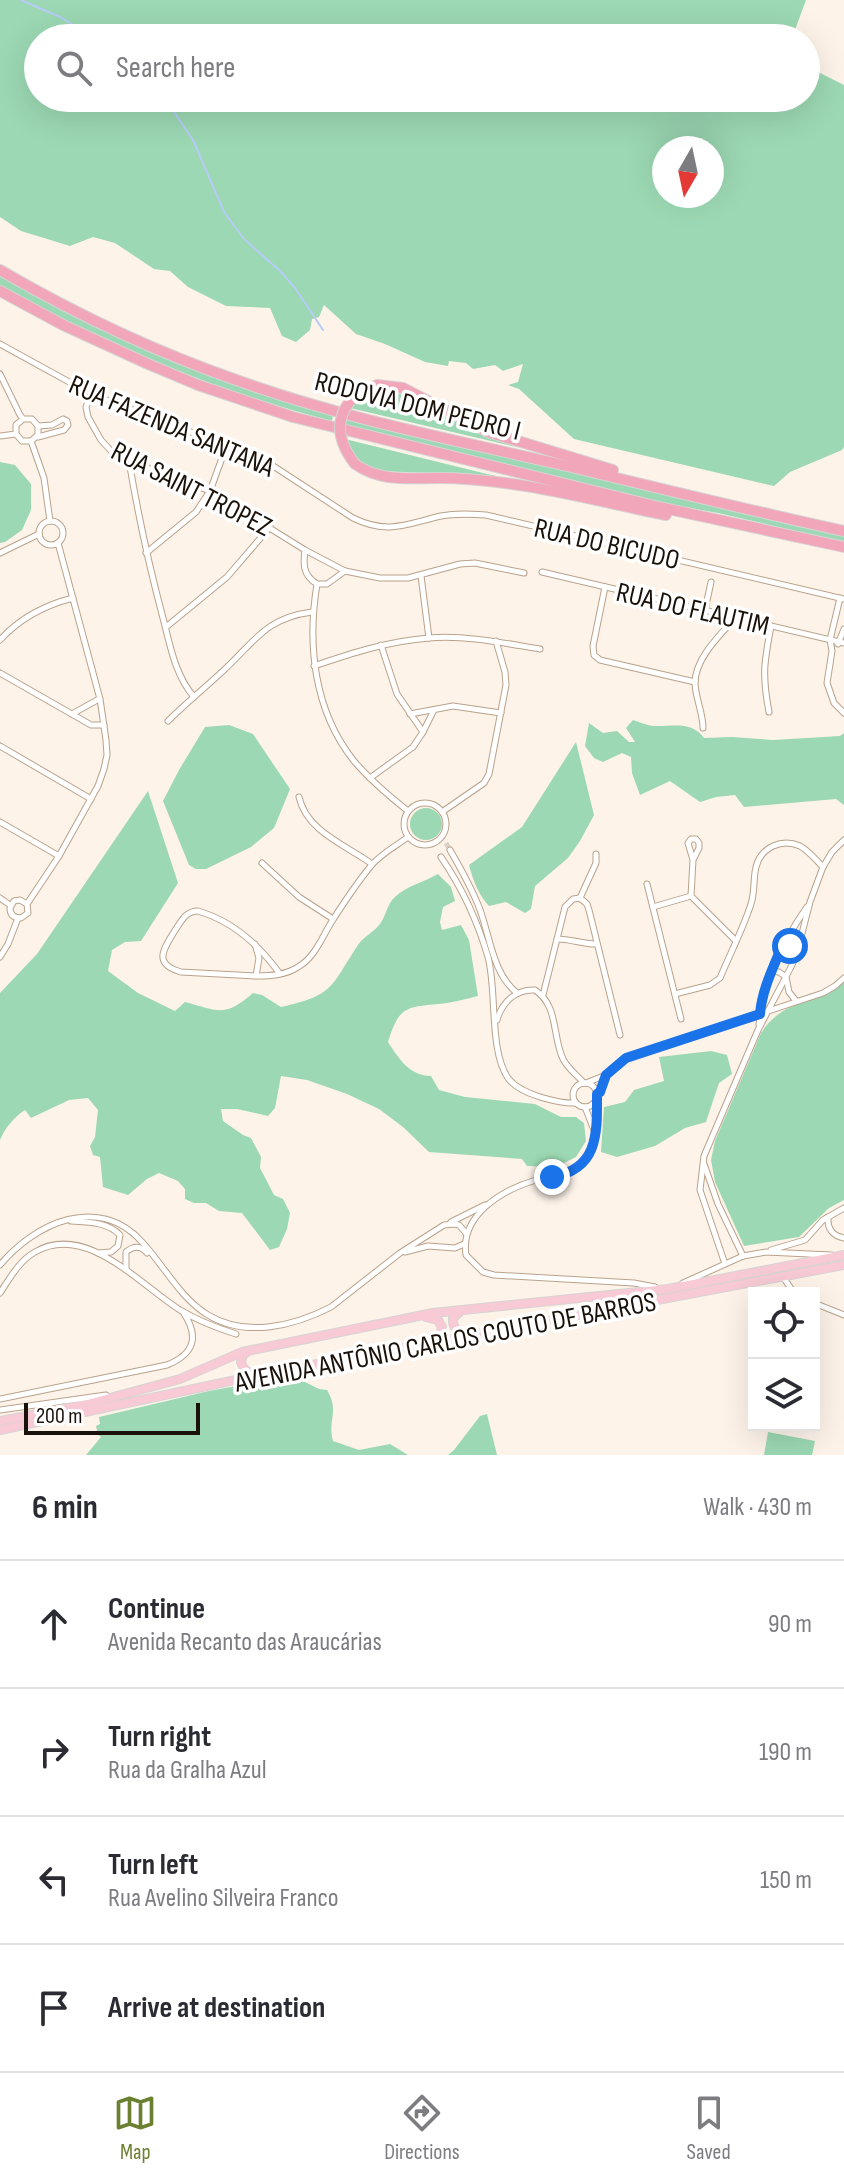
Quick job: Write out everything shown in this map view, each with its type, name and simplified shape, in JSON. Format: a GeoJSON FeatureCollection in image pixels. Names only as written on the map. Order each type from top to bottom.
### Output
{"type":"FeatureCollection","features":[{"type":"Feature","properties":{"kind":"highway","name":"RODOVIA DOM PEDRO I"},"geometry":{"type":"LineString","coordinates":[[0,270],[116,332],[269,391],[477,445],[844,531]]}},
{"type":"Feature","properties":{"kind":"highway","name":"RODOVIA DOM PEDRO I"},"geometry":{"type":"LineString","coordinates":[[0,291],[104,345],[198,385],[260,407],[630,500],[844,547]]}},
{"type":"Feature","properties":{"kind":"highway"},"geometry":{"type":"LineString","coordinates":[[715,500],[504,438],[470,424],[403,388],[377,385],[359,392],[344,409],[340,427],[344,447],[355,464],[370,474],[499,482],[688,520],[765,530]]}},
{"type":"Feature","properties":{"kind":"main road","name":"AVENIDA ANTÔNIO CARLOS COUTO DE BARROS"},"geometry":{"type":"LineString","coordinates":[[0,1421],[84,1405],[180,1379],[242,1352],[412,1317],[668,1289],[844,1255]]}},
{"type":"Feature","properties":{"kind":"main road","name":"AVENIDA ANTÔNIO CARLOS COUTO DE BARROS"},"geometry":{"type":"LineString","coordinates":[[0,1430],[264,1374],[844,1265]]}},
{"type":"Feature","properties":{"kind":"main road"},"geometry":{"type":"LineString","coordinates":[[462,1310],[455,1315],[453,1326],[458,1332],[468,1335]]}},
{"type":"Feature","properties":{"kind":"main road"},"geometry":{"type":"LineString","coordinates":[[412,1317],[435,1318],[442,1327],[440,1335],[420,1345]]}},
{"type":"Feature","properties":{"kind":"main road"},"geometry":{"type":"LineString","coordinates":[[251,1350],[243,1355],[243,1368],[247,1372],[264,1374]]}},
{"type":"Feature","properties":{"kind":"street","name":"RUA FAZENDA SANTANA"},"geometry":{"type":"LineString","coordinates":[[0,344],[91,394],[264,460],[368,526]]}},
{"type":"Feature","properties":{"kind":"street"},"geometry":{"type":"LineString","coordinates":[[0,374],[23,419]]}},
{"type":"Feature","properties":{"kind":"street","name":"RUA SAINT TROPEZ"},"geometry":{"type":"LineString","coordinates":[[91,394],[86,407],[88,417],[101,440],[113,453],[210,491],[345,571],[380,578],[421,576],[460,564],[475,563],[524,573]]}},
{"type":"Feature","properties":{"kind":"street"},"geometry":{"type":"LineString","coordinates":[[23,419],[32,419],[38,426],[52,425],[63,419],[68,425],[64,430],[34,439],[22,441],[16,434],[16,425],[23,419]]}},
{"type":"Feature","properties":{"kind":"street"},"geometry":{"type":"LineString","coordinates":[[38,426],[34,439],[50,521]]}},
{"type":"Feature","properties":{"kind":"street"},"geometry":{"type":"LineString","coordinates":[[0,436],[16,434]]}},
{"type":"Feature","properties":{"kind":"street"},"geometry":{"type":"LineString","coordinates":[[146,553],[196,512],[210,491],[222,458]]}},
{"type":"Feature","properties":{"kind":"street"},"geometry":{"type":"LineString","coordinates":[[129,461],[146,553],[178,673],[194,697]]}},
{"type":"Feature","properties":{"kind":"street","name":"RUA DO BICUDO"},"geometry":{"type":"LineString","coordinates":[[368,526],[396,528],[463,513],[486,515],[842,599]]}},
{"type":"Feature","properties":{"kind":"street"},"geometry":{"type":"LineString","coordinates":[[50,521],[42,526],[39,534],[41,540],[46,544],[58,543]]}},
{"type":"Feature","properties":{"kind":"street"},"geometry":{"type":"LineString","coordinates":[[27,904],[91,799],[106,762],[100,699],[58,543],[63,535],[62,529],[59,524],[50,521]]}},
{"type":"Feature","properties":{"kind":"street"},"geometry":{"type":"LineString","coordinates":[[166,627],[227,577],[270,527]]}},
{"type":"Feature","properties":{"kind":"street"},"geometry":{"type":"LineString","coordinates":[[0,553],[39,534]]}},
{"type":"Feature","properties":{"kind":"street","name":"RUA SAINT TROPEZ"},"geometry":{"type":"LineString","coordinates":[[305,550],[305,573],[317,584]]}},
{"type":"Feature","properties":{"kind":"street"},"geometry":{"type":"LineString","coordinates":[[345,571],[327,584],[317,584],[312,612],[314,666],[323,703],[335,732],[354,761],[408,811]]}},
{"type":"Feature","properties":{"kind":"street","name":"RUA DO FLAUTIM"},"geometry":{"type":"LineString","coordinates":[[542,572],[842,643]]}},
{"type":"Feature","properties":{"kind":"street"},"geometry":{"type":"LineString","coordinates":[[421,576],[429,638]]}},
{"type":"Feature","properties":{"kind":"street"},"geometry":{"type":"LineString","coordinates":[[705,610],[711,582]]}},
{"type":"Feature","properties":{"kind":"street"},"geometry":{"type":"LineString","coordinates":[[605,587],[593,646],[594,655],[600,660],[695,682]]}},
{"type":"Feature","properties":{"kind":"street"},"geometry":{"type":"LineString","coordinates":[[0,640],[19,622],[36,612],[73,598]]}},
{"type":"Feature","properties":{"kind":"street"},"geometry":{"type":"LineString","coordinates":[[842,599],[830,640],[832,651],[827,683],[834,703],[844,713]]}},
{"type":"Feature","properties":{"kind":"street"},"geometry":{"type":"LineString","coordinates":[[168,721],[228,667],[261,632],[295,614],[312,612]]}},
{"type":"Feature","properties":{"kind":"street"},"geometry":{"type":"LineString","coordinates":[[703,728],[695,682],[704,654],[736,617]]}},
{"type":"Feature","properties":{"kind":"street"},"geometry":{"type":"LineString","coordinates":[[769,712],[763,663],[771,626]]}},
{"type":"Feature","properties":{"kind":"street"},"geometry":{"type":"LineString","coordinates":[[832,651],[842,643],[844,629]]}},
{"type":"Feature","properties":{"kind":"street"},"geometry":{"type":"LineString","coordinates":[[314,666],[381,645],[429,638],[496,641],[540,649]]}},
{"type":"Feature","properties":{"kind":"street"},"geometry":{"type":"LineString","coordinates":[[442,812],[484,783],[489,774],[506,685],[496,641]]}},
{"type":"Feature","properties":{"kind":"street"},"geometry":{"type":"LineString","coordinates":[[381,645],[397,694],[423,732]]}},
{"type":"Feature","properties":{"kind":"street"},"geometry":{"type":"LineString","coordinates":[[0,673],[91,725],[104,725]]}},
{"type":"Feature","properties":{"kind":"street"},"geometry":{"type":"LineString","coordinates":[[72,714],[100,699]]}},
{"type":"Feature","properties":{"kind":"street"},"geometry":{"type":"LineString","coordinates":[[410,714],[453,706],[501,713]]}},
{"type":"Feature","properties":{"kind":"street"},"geometry":{"type":"LineString","coordinates":[[370,778],[413,747],[434,710]]}},
{"type":"Feature","properties":{"kind":"street"},"geometry":{"type":"LineString","coordinates":[[0,746],[91,799]]}},
{"type":"Feature","properties":{"kind":"street"},"geometry":{"type":"LineString","coordinates":[[299,797],[301,808],[323,833],[372,864]]}},
{"type":"Feature","properties":{"kind":"street"},"geometry":{"type":"LineString","coordinates":[[425,803],[442,812],[446,827],[433,847],[419,844],[408,837],[404,824],[408,811],[416,805],[425,803]]}},
{"type":"Feature","properties":{"kind":"street"},"geometry":{"type":"LineString","coordinates":[[0,822],[59,856]]}},
{"type":"Feature","properties":{"kind":"street"},"geometry":{"type":"LineString","coordinates":[[442,836],[446,843]]}},
{"type":"Feature","properties":{"kind":"street"},"geometry":{"type":"LineString","coordinates":[[280,974],[255,943],[204,913],[191,911],[185,916],[162,951],[163,961],[169,968],[181,972],[256,976],[280,974],[300,966],[310,958],[372,864],[408,837]]}},
{"type":"Feature","properties":{"kind":"street"},"geometry":{"type":"LineString","coordinates":[[725,1264],[700,1190],[707,1149],[758,1030],[797,952],[823,867],[844,840]]}},
{"type":"Feature","properties":{"kind":"street"},"geometry":{"type":"LineString","coordinates":[[675,994],[710,985],[720,978],[753,901],[756,866],[769,848],[789,843],[799,846],[823,867]]}},
{"type":"Feature","properties":{"kind":"street"},"geometry":{"type":"LineString","coordinates":[[450,850],[480,910],[500,972],[517,993]]}},
{"type":"Feature","properties":{"kind":"street"},"geometry":{"type":"LineString","coordinates":[[580,898],[596,863],[596,854]]}},
{"type":"Feature","properties":{"kind":"street"},"geometry":{"type":"LineString","coordinates":[[441,857],[461,887],[489,959],[499,1057],[507,1077],[536,1096],[585,1107],[595,1134]]}},
{"type":"Feature","properties":{"kind":"street"},"geometry":{"type":"LineString","coordinates":[[693,860],[691,896],[736,941]]}},
{"type":"Feature","properties":{"kind":"street"},"geometry":{"type":"LineString","coordinates":[[262,863],[299,897],[333,919]]}},
{"type":"Feature","properties":{"kind":"street"},"geometry":{"type":"LineString","coordinates":[[647,884],[681,1019]]}},
{"type":"Feature","properties":{"kind":"street"},"geometry":{"type":"LineString","coordinates":[[653,907],[691,896]]}},
{"type":"Feature","properties":{"kind":"street"},"geometry":{"type":"LineString","coordinates":[[0,898],[10,905],[11,914],[18,918]]}},
{"type":"Feature","properties":{"kind":"street"},"geometry":{"type":"LineString","coordinates":[[543,995],[565,907],[573,899],[580,898],[589,910],[620,1035]]}},
{"type":"Feature","properties":{"kind":"street"},"geometry":{"type":"LineString","coordinates":[[0,957],[18,918],[26,915],[28,910],[23,900],[10,905]]}},
{"type":"Feature","properties":{"kind":"street"},"geometry":{"type":"LineString","coordinates":[[758,1030],[761,1003],[772,971],[787,935],[810,902]]}},
{"type":"Feature","properties":{"kind":"street"},"geometry":{"type":"LineString","coordinates":[[557,939],[596,944]]}},
{"type":"Feature","properties":{"kind":"street"},"geometry":{"type":"LineString","coordinates":[[255,943],[259,958],[256,976]]}},
{"type":"Feature","properties":{"kind":"street"},"geometry":{"type":"LineString","coordinates":[[783,944],[797,952]]}},
{"type":"Feature","properties":{"kind":"street"},"geometry":{"type":"LineString","coordinates":[[772,971],[786,977],[789,992],[796,1001]]}},
{"type":"Feature","properties":{"kind":"street"},"geometry":{"type":"LineString","coordinates":[[576,1103],[573,1092],[579,1084],[606,1075],[626,1058],[823,993],[844,978]]}},
{"type":"Feature","properties":{"kind":"street"},"geometry":{"type":"LineString","coordinates":[[0,1265],[16,1247],[48,1225],[88,1218],[112,1222],[131,1232],[193,1304],[231,1325],[280,1326],[319,1313],[400,1253],[444,1225],[534,1181],[564,1175],[577,1168],[593,1147],[599,1110],[597,1096],[594,1087],[569,1069],[562,1056],[550,1007],[543,995],[535,990],[517,993],[504,1004],[495,1025]]}},
{"type":"Feature","properties":{"kind":"street"},"geometry":{"type":"LineString","coordinates":[[585,1107],[592,1105],[606,1075]]}},
{"type":"Feature","properties":{"kind":"street"},"geometry":{"type":"LineString","coordinates":[[704,1163],[718,1204],[743,1256]]}},
{"type":"Feature","properties":{"kind":"street"},"geometry":{"type":"LineString","coordinates":[[489,1203],[475,1216],[464,1244],[470,1261],[483,1272],[634,1283],[668,1289],[743,1256],[805,1240],[823,1220],[844,1208]]}},
{"type":"Feature","properties":{"kind":"street"},"geometry":{"type":"LineString","coordinates":[[828,1216],[831,1232],[844,1238]]}},
{"type":"Feature","properties":{"kind":"street"},"geometry":{"type":"LineString","coordinates":[[63,1220],[115,1229],[120,1235],[118,1246],[111,1252],[97,1253]]}},
{"type":"Feature","properties":{"kind":"street"},"geometry":{"type":"LineString","coordinates":[[444,1225],[459,1225],[466,1233]]}},
{"type":"Feature","properties":{"kind":"street"},"geometry":{"type":"LineString","coordinates":[[400,1253],[428,1246],[455,1248],[464,1244]]}},
{"type":"Feature","properties":{"kind":"street"},"geometry":{"type":"LineString","coordinates":[[0,1293],[22,1261],[40,1249],[54,1245],[81,1246],[126,1271],[182,1311],[236,1334]]}},
{"type":"Feature","properties":{"kind":"street"},"geometry":{"type":"LineString","coordinates":[[126,1271],[126,1252],[136,1247],[143,1248],[170,1276]]}},
{"type":"Feature","properties":{"kind":"street"},"geometry":{"type":"LineString","coordinates":[[766,1252],[844,1255]]}},
{"type":"Feature","properties":{"kind":"street"},"geometry":{"type":"LineString","coordinates":[[783,1277],[790,1287]]}},
{"type":"Feature","properties":{"kind":"street"},"geometry":{"type":"LineString","coordinates":[[820,1305],[844,1315]]}},
{"type":"Feature","properties":{"kind":"street"},"geometry":{"type":"LineString","coordinates":[[0,1399],[179,1360],[191,1346],[193,1331],[182,1311]]}},
{"type":"Feature","properties":{"kind":"street"},"geometry":{"type":"LineString","coordinates":[[1,1410],[135,1391]]}},
{"type":"Feature","properties":{"kind":"green space"},"geometry":{"type":"Polygon","coordinates":[[[0,0],[806,0],[797,24],[24,24],[24,112],[820,112],[820,73],[844,85],[844,447],[790,472],[774,486],[574,439],[519,389],[508,385],[518,382],[523,364],[503,371],[495,365],[473,369],[466,363],[449,361],[448,366],[425,362],[356,334],[324,305],[319,317],[312,319],[310,330],[296,342],[282,336],[270,308],[226,306],[188,287],[170,271],[154,269],[115,243],[93,237],[70,246],[21,231],[0,217],[0,0]]]}},
{"type":"Feature","properties":{"kind":"green space"},"geometry":{"type":"Polygon","coordinates":[[[0,275],[84,320],[333,414],[332,421],[203,381],[120,346],[0,285],[0,275]]]}},
{"type":"Feature","properties":{"kind":"green space"},"geometry":{"type":"Polygon","coordinates":[[[380,390],[405,395],[476,432],[521,448],[350,408],[366,394],[380,390]]]}},
{"type":"Feature","properties":{"kind":"green space"},"geometry":{"type":"Polygon","coordinates":[[[346,417],[844,535],[844,542],[667,504],[344,425],[346,417]]]}},
{"type":"Feature","properties":{"kind":"green space"},"geometry":{"type":"Polygon","coordinates":[[[345,439],[511,479],[377,471],[352,454],[345,439]]]}},
{"type":"Feature","properties":{"kind":"green space"},"geometry":{"type":"Polygon","coordinates":[[[0,462],[15,465],[31,484],[31,510],[22,530],[0,543],[0,462]]]}},
{"type":"Feature","properties":{"kind":"green space"},"geometry":{"type":"Polygon","coordinates":[[[633,720],[653,726],[687,727],[704,738],[773,740],[840,736],[844,733],[844,805],[836,799],[744,807],[735,795],[700,802],[670,781],[640,795],[632,773],[631,757],[622,753],[603,762],[594,758],[585,746],[589,723],[603,733],[617,731],[629,742],[635,742],[626,728],[633,720]]]}},
{"type":"Feature","properties":{"kind":"green space"},"geometry":{"type":"Polygon","coordinates":[[[229,725],[253,734],[290,789],[274,828],[251,847],[206,869],[196,869],[189,865],[163,801],[205,727],[229,725]]]}},
{"type":"Feature","properties":{"kind":"green space"},"geometry":{"type":"Polygon","coordinates":[[[576,742],[594,815],[568,858],[535,886],[531,909],[525,913],[506,902],[489,906],[476,887],[469,865],[522,827],[576,742]]]}},
{"type":"Feature","properties":{"kind":"green space"},"geometry":{"type":"Polygon","coordinates":[[[148,791],[178,883],[141,941],[125,942],[112,950],[108,971],[138,993],[175,1011],[185,1002],[214,1010],[228,1009],[253,993],[281,1007],[299,1003],[322,993],[336,980],[360,942],[380,924],[390,903],[399,893],[438,874],[451,887],[455,901],[443,907],[442,930],[461,925],[469,940],[478,996],[405,1011],[396,1022],[388,1042],[406,1065],[417,1073],[431,1076],[439,1090],[465,1097],[535,1104],[561,1117],[576,1117],[584,1123],[586,1141],[576,1157],[556,1167],[527,1166],[522,1159],[429,1152],[379,1109],[307,1080],[281,1076],[275,1108],[268,1116],[221,1109],[223,1121],[251,1138],[261,1157],[260,1168],[274,1195],[283,1199],[290,1213],[279,1247],[270,1250],[242,1213],[219,1211],[206,1203],[185,1199],[185,1189],[178,1181],[159,1173],[128,1195],[103,1187],[100,1157],[93,1155],[90,1146],[95,1137],[98,1110],[88,1098],[69,1100],[31,1118],[25,1110],[10,1123],[0,1140],[0,993],[37,954],[148,791]]]}},
{"type":"Feature","properties":{"kind":"green space"},"geometry":{"type":"Polygon","coordinates":[[[426,808],[437,813],[442,824],[437,835],[426,840],[415,835],[410,824],[415,813],[426,808]]]}},
{"type":"Feature","properties":{"kind":"green space"},"geometry":{"type":"Polygon","coordinates":[[[844,981],[844,1200],[829,1208],[799,1237],[744,1246],[715,1182],[711,1160],[715,1141],[761,1033],[770,1021],[790,1007],[823,995],[844,981]]]}},
{"type":"Feature","properties":{"kind":"green space"},"geometry":{"type":"Polygon","coordinates":[[[711,1051],[727,1055],[732,1074],[719,1083],[706,1122],[685,1128],[655,1146],[617,1157],[601,1152],[604,1107],[625,1102],[634,1090],[664,1081],[659,1057],[711,1051]]]}},
{"type":"Feature","properties":{"kind":"green space"},"geometry":{"type":"Polygon","coordinates":[[[280,1378],[303,1381],[327,1390],[333,1404],[333,1441],[359,1450],[390,1444],[408,1455],[86,1455],[101,1437],[96,1426],[100,1424],[99,1417],[280,1378]]]}},
{"type":"Feature","properties":{"kind":"green space"},"geometry":{"type":"Polygon","coordinates":[[[487,1414],[497,1455],[448,1455],[480,1416],[487,1414]]]}},
{"type":"Feature","properties":{"kind":"green space"},"geometry":{"type":"Polygon","coordinates":[[[768,1432],[815,1441],[812,1455],[764,1455],[768,1432]]]}},
{"type":"Feature","properties":{"kind":"waterway"},"geometry":{"type":"LineString","coordinates":[[21,0],[72,24]]}},
{"type":"Feature","properties":{"kind":"waterway"},"geometry":{"type":"LineString","coordinates":[[174,112],[193,140],[224,212],[244,239],[295,288],[323,330]]}},
{"type":"Feature","properties":{"kind":"tunnel"},"geometry":{"type":"LineString","coordinates":[[446,843],[450,850]]}},
{"type":"Feature","properties":{"kind":"route"},"geometry":{"type":"LineString","coordinates":[[552,1177],[577,1168],[593,1147],[599,1110],[596,1099],[606,1075],[626,1058],[760,1014],[761,1003],[783,944],[790,946]]}}]}
